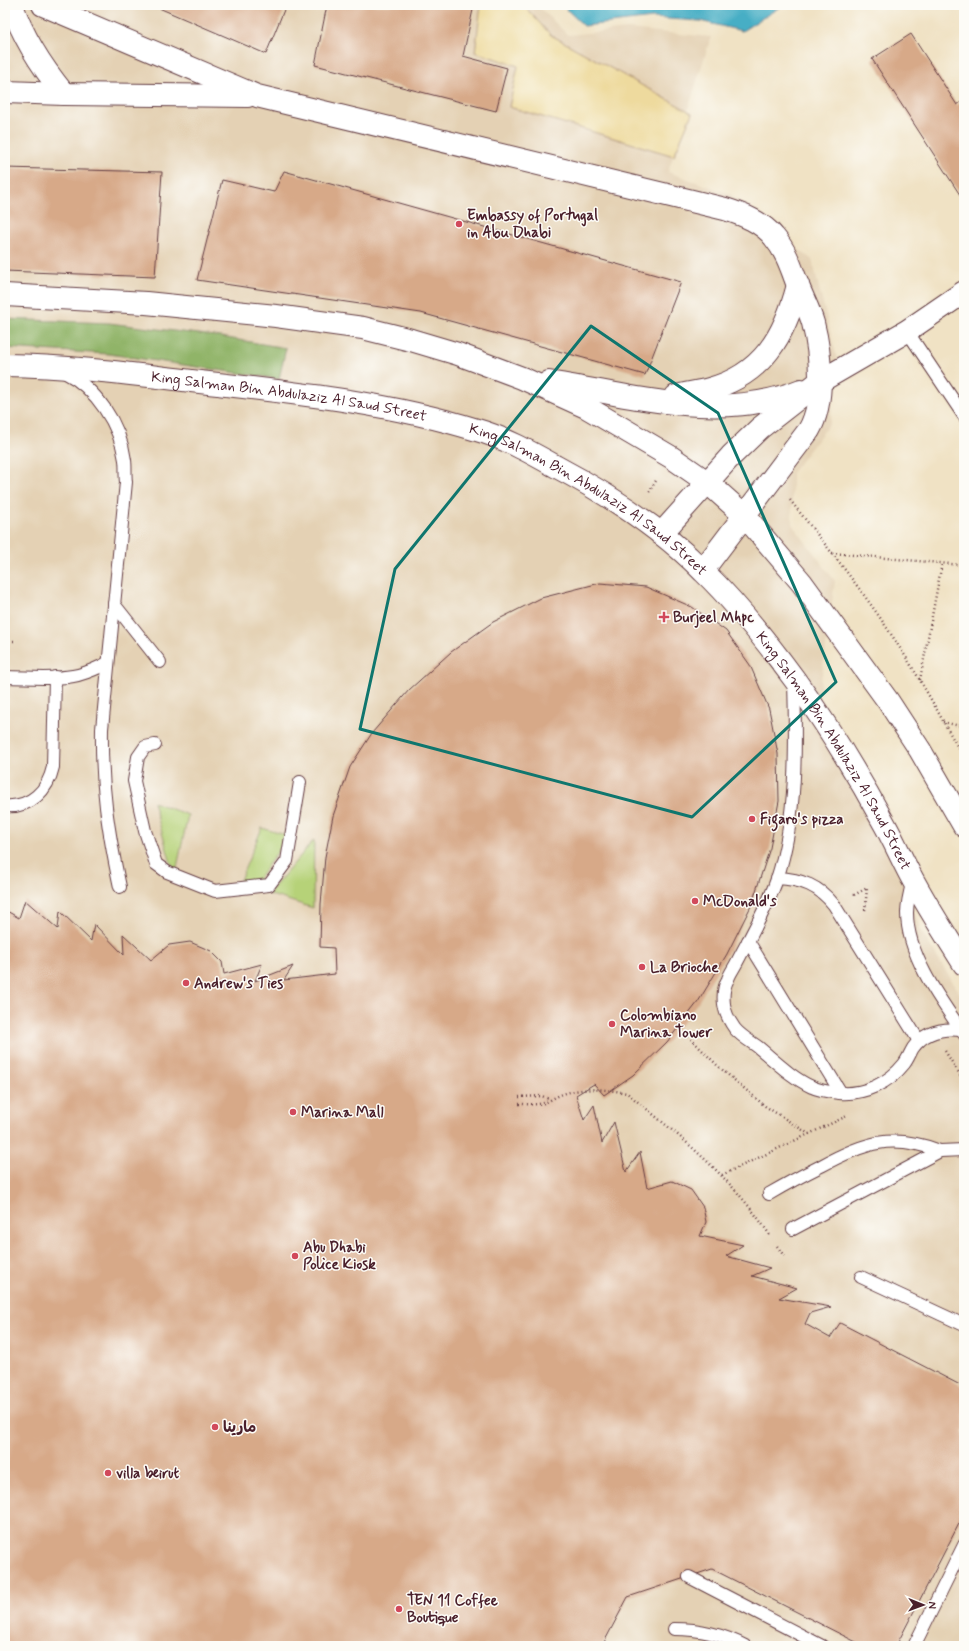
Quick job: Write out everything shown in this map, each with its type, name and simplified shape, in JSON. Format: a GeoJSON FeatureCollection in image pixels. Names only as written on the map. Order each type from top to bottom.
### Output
{"type":"FeatureCollection","features":[{"type":"Feature","properties":{"kind":"street"},"geometry":{"type":"LineString","coordinates":[[12,5],[26,39],[50,77],[64,94]]}},
{"type":"Feature","properties":{"kind":"street"},"geometry":{"type":"LineString","coordinates":[[43,5],[257,96],[743,215],[760,224],[774,237],[785,253],[813,323],[817,342],[820,396],[815,420],[809,430],[703,570]]}},
{"type":"Feature","properties":{"kind":"street"},"geometry":{"type":"LineString","coordinates":[[5,92],[257,96]]}},
{"type":"Feature","properties":{"kind":"street"},"geometry":{"type":"LineString","coordinates":[[656,400],[709,389],[728,382],[761,360],[774,345],[784,328],[792,309],[798,285]]}},
{"type":"Feature","properties":{"kind":"street"},"geometry":{"type":"LineString","coordinates":[[661,534],[731,456],[760,428],[820,382],[907,331],[964,292]]}},
{"type":"Feature","properties":{"kind":"street"},"geometry":{"type":"LineString","coordinates":[[5,295],[146,303],[276,316],[363,328],[451,352],[522,378],[586,406],[671,456],[707,482],[744,515],[802,583],[888,701],[920,750],[964,826]]}},
{"type":"Feature","properties":{"kind":"street","name":"King Salman Bin Abdulaziz Al Saud Street"},"geometry":{"type":"LineString","coordinates":[[5,365],[52,366],[246,387],[358,402],[416,413],[481,431],[523,448],[569,473],[616,502],[661,534],[703,570],[741,611],[794,679],[828,728],[858,777],[913,879],[944,933],[964,964]]}},
{"type":"Feature","properties":{"kind":"street"},"geometry":{"type":"LineString","coordinates":[[522,378],[685,404],[740,405],[771,400],[820,382]]}},
{"type":"Feature","properties":{"kind":"lane"},"geometry":{"type":"LineString","coordinates":[[907,331],[964,416]]}},
{"type":"Feature","properties":{"kind":"lane"},"geometry":{"type":"LineString","coordinates":[[52,366],[70,375],[86,387],[99,402],[111,418],[120,438],[125,460],[126,482],[102,729],[104,799],[110,843],[120,887]]}},
{"type":"Feature","properties":{"kind":"lane"},"geometry":{"type":"LineString","coordinates":[[114,604],[160,662]]}},
{"type":"Feature","properties":{"kind":"lane"},"geometry":{"type":"LineString","coordinates":[[5,677],[73,676],[91,671],[108,663]]}},
{"type":"Feature","properties":{"kind":"lane"},"geometry":{"type":"LineString","coordinates":[[5,806],[19,805],[30,801],[39,795],[46,787],[50,777],[53,767],[55,677]]}},
{"type":"Feature","properties":{"kind":"lane"},"geometry":{"type":"LineString","coordinates":[[794,679],[795,734],[792,797],[787,835],[777,878],[763,911],[727,979],[724,1004],[728,1018],[736,1030],[800,1081],[813,1088],[827,1092],[841,1093],[858,1092],[885,1082],[905,1063],[912,1049],[919,1041],[938,1030],[949,1029],[963,1032]]}},
{"type":"Feature","properties":{"kind":"lane"},"geometry":{"type":"LineString","coordinates":[[155,745],[145,747],[138,757],[134,781],[145,831],[156,864],[167,872],[215,891],[269,885],[287,861],[300,782]]}},
{"type":"Feature","properties":{"kind":"lane"},"geometry":{"type":"LineString","coordinates":[[777,878],[791,878],[803,881],[826,895],[919,1041]]}},
{"type":"Feature","properties":{"kind":"lane"},"geometry":{"type":"LineString","coordinates":[[913,879],[908,896],[907,914],[909,934],[915,953],[920,966],[963,1032]]}},
{"type":"Feature","properties":{"kind":"lane"},"geometry":{"type":"LineString","coordinates":[[748,941],[841,1093]]}},
{"type":"Feature","properties":{"kind":"lane"},"geometry":{"type":"LineString","coordinates":[[769,1194],[847,1152],[865,1145],[884,1142],[903,1142],[922,1145],[940,1151],[964,1150]]}},
{"type":"Feature","properties":{"kind":"lane"},"geometry":{"type":"LineString","coordinates":[[793,1229],[940,1151]]}},
{"type":"Feature","properties":{"kind":"lane"},"geometry":{"type":"LineString","coordinates":[[862,1277],[964,1324]]}},
{"type":"Feature","properties":{"kind":"lane"},"geometry":{"type":"LineString","coordinates":[[914,1646],[964,1545]]}},
{"type":"Feature","properties":{"kind":"lane"},"geometry":{"type":"LineString","coordinates":[[688,1577],[822,1646]]}},
{"type":"Feature","properties":{"kind":"lane"},"geometry":{"type":"LineString","coordinates":[[674,1629],[708,1631],[728,1637],[745,1646]]}},
{"type":"Feature","properties":{"kind":"path"},"geometry":{"type":"LineString","coordinates":[[770,482],[789,498],[897,643],[920,680],[964,758]]}},
{"type":"Feature","properties":{"kind":"path"},"geometry":{"type":"LineString","coordinates":[[831,553],[961,565],[964,570]]}},
{"type":"Feature","properties":{"kind":"path"},"geometry":{"type":"LineString","coordinates":[[920,680],[942,563]]}},
{"type":"Feature","properties":{"kind":"path"},"geometry":{"type":"LineString","coordinates":[[5,641],[15,641]]}},
{"type":"Feature","properties":{"kind":"path"},"geometry":{"type":"LineString","coordinates":[[943,722],[964,727]]}},
{"type":"Feature","properties":{"kind":"path"},"geometry":{"type":"LineString","coordinates":[[688,1036],[719,1067],[765,1106],[809,1134]]}},
{"type":"Feature","properties":{"kind":"path"},"geometry":{"type":"LineString","coordinates":[[519,1104],[545,1103],[549,1099],[563,1094],[594,1088],[627,1093],[681,1136],[717,1169],[761,1222],[772,1239]]}},
{"type":"Feature","properties":{"kind":"path"},"geometry":{"type":"LineString","coordinates":[[519,1097],[542,1096],[549,1099]]}},
{"type":"Feature","properties":{"kind":"path"},"geometry":{"type":"LineString","coordinates":[[776,1244],[784,1256]]}},
{"type":"Feature","properties":{"kind":"highlighted area"},"geometry":{"type":"Polygon","coordinates":[[[591,326],[718,413],[836,682],[692,817],[360,729],[395,569],[591,326]]]}},
{"type":"Feature","properties":{"kind":"shaded area"},"geometry":{"type":"Polygon","coordinates":[[[5,5],[537,5],[568,35],[628,29],[711,37],[668,172],[730,194],[812,260],[837,359],[830,423],[792,473],[792,524],[835,581],[815,724],[892,856],[922,933],[964,1000],[964,1646],[5,1646],[5,5]]]}},
{"type":"Feature","properties":{"kind":"green space"},"geometry":{"type":"Polygon","coordinates":[[[5,319],[109,323],[215,336],[286,348],[279,379],[109,354],[5,348],[5,319]]]}},
{"type":"Feature","properties":{"kind":"green space"},"geometry":{"type":"Polygon","coordinates":[[[153,802],[188,815],[175,877],[153,802]]]}},
{"type":"Feature","properties":{"kind":"green space"},"geometry":{"type":"Polygon","coordinates":[[[262,828],[289,836],[252,887],[240,880],[262,828]]]}},
{"type":"Feature","properties":{"kind":"green space"},"geometry":{"type":"Polygon","coordinates":[[[314,840],[313,908],[268,894],[314,840]]]}},
{"type":"Feature","properties":{"kind":"sand"},"geometry":{"type":"Polygon","coordinates":[[[481,5],[523,5],[551,35],[692,113],[674,156],[509,107],[518,66],[475,52],[481,5]]]}},
{"type":"Feature","properties":{"kind":"water"},"geometry":{"type":"Polygon","coordinates":[[[562,5],[783,5],[742,31],[700,21],[653,18],[584,26],[562,5]]]}},
{"type":"Feature","properties":{"kind":"building"},"geometry":{"type":"Polygon","coordinates":[[[152,5],[286,5],[266,54],[152,5]]]}},
{"type":"Feature","properties":{"kind":"building"},"geometry":{"type":"Polygon","coordinates":[[[327,5],[474,5],[463,56],[507,68],[496,111],[315,65],[327,5]]]}},
{"type":"Feature","properties":{"kind":"building"},"geometry":{"type":"Polygon","coordinates":[[[911,34],[957,105],[964,100],[964,201],[872,59],[911,34]]]}},
{"type":"Feature","properties":{"kind":"building"},"geometry":{"type":"Polygon","coordinates":[[[5,168],[162,172],[155,277],[5,271],[5,168]]]}},
{"type":"Feature","properties":{"kind":"building"},"geometry":{"type":"Polygon","coordinates":[[[284,171],[681,282],[645,375],[421,313],[197,280],[222,180],[274,192],[284,171]]]}},
{"type":"Feature","properties":{"kind":"building","name":"Marina Mall"},"geometry":{"type":"Polygon","coordinates":[[[600,583],[646,587],[692,607],[726,631],[750,665],[769,709],[778,754],[779,801],[770,848],[751,906],[727,954],[698,1002],[667,1042],[633,1075],[604,1095],[594,1084],[576,1095],[584,1120],[594,1105],[602,1143],[614,1122],[626,1172],[640,1152],[647,1188],[672,1181],[691,1190],[703,1207],[706,1222],[700,1236],[743,1245],[726,1256],[770,1268],[752,1276],[797,1288],[779,1298],[831,1307],[810,1313],[805,1324],[830,1338],[840,1323],[964,1387],[964,1514],[896,1646],[864,1646],[712,1569],[628,1597],[602,1646],[5,1646],[5,910],[19,918],[25,900],[58,929],[60,911],[91,941],[94,924],[124,955],[123,934],[151,960],[169,945],[190,942],[211,951],[222,962],[224,974],[262,964],[255,981],[293,966],[284,980],[335,974],[334,948],[320,947],[321,904],[325,857],[333,816],[350,767],[372,733],[409,690],[451,652],[493,622],[541,598],[600,583]]]}},
{"type":"Feature","properties":{"kind":"place","name":"Embassy of Portugal in Abu Dhabi"},"geometry":{"type":"Point","coordinates":[459,224]}},
{"type":"Feature","properties":{"kind":"place","name":"Burjeel Mhpc"},"geometry":{"type":"Point","coordinates":[664,617]}},
{"type":"Feature","properties":{"kind":"place","name":"Figaro's pizza"},"geometry":{"type":"Point","coordinates":[752,819]}},
{"type":"Feature","properties":{"kind":"place","name":"McDonald's"},"geometry":{"type":"Point","coordinates":[695,901]}},
{"type":"Feature","properties":{"kind":"place","name":"La Brioche"},"geometry":{"type":"Point","coordinates":[642,967]}},
{"type":"Feature","properties":{"kind":"place","name":"Andrew's Ties"},"geometry":{"type":"Point","coordinates":[186,983]}},
{"type":"Feature","properties":{"kind":"place","name":"Colombiano Marina Tower"},"geometry":{"type":"Point","coordinates":[612,1024]}},
{"type":"Feature","properties":{"kind":"place","name":"Marina Mall"},"geometry":{"type":"Point","coordinates":[293,1112]}},
{"type":"Feature","properties":{"kind":"place","name":"Abu Dhabi Police Kiosk"},"geometry":{"type":"Point","coordinates":[295,1256]}},
{"type":"Feature","properties":{"kind":"place","name":"مارينا"},"geometry":{"type":"Point","coordinates":[215,1427]}},
{"type":"Feature","properties":{"kind":"place","name":"villa beirut"},"geometry":{"type":"Point","coordinates":[108,1473]}},
{"type":"Feature","properties":{"kind":"place","name":"TEN 11 Coffee Boutique"},"geometry":{"type":"Point","coordinates":[399,1609]}}]}
